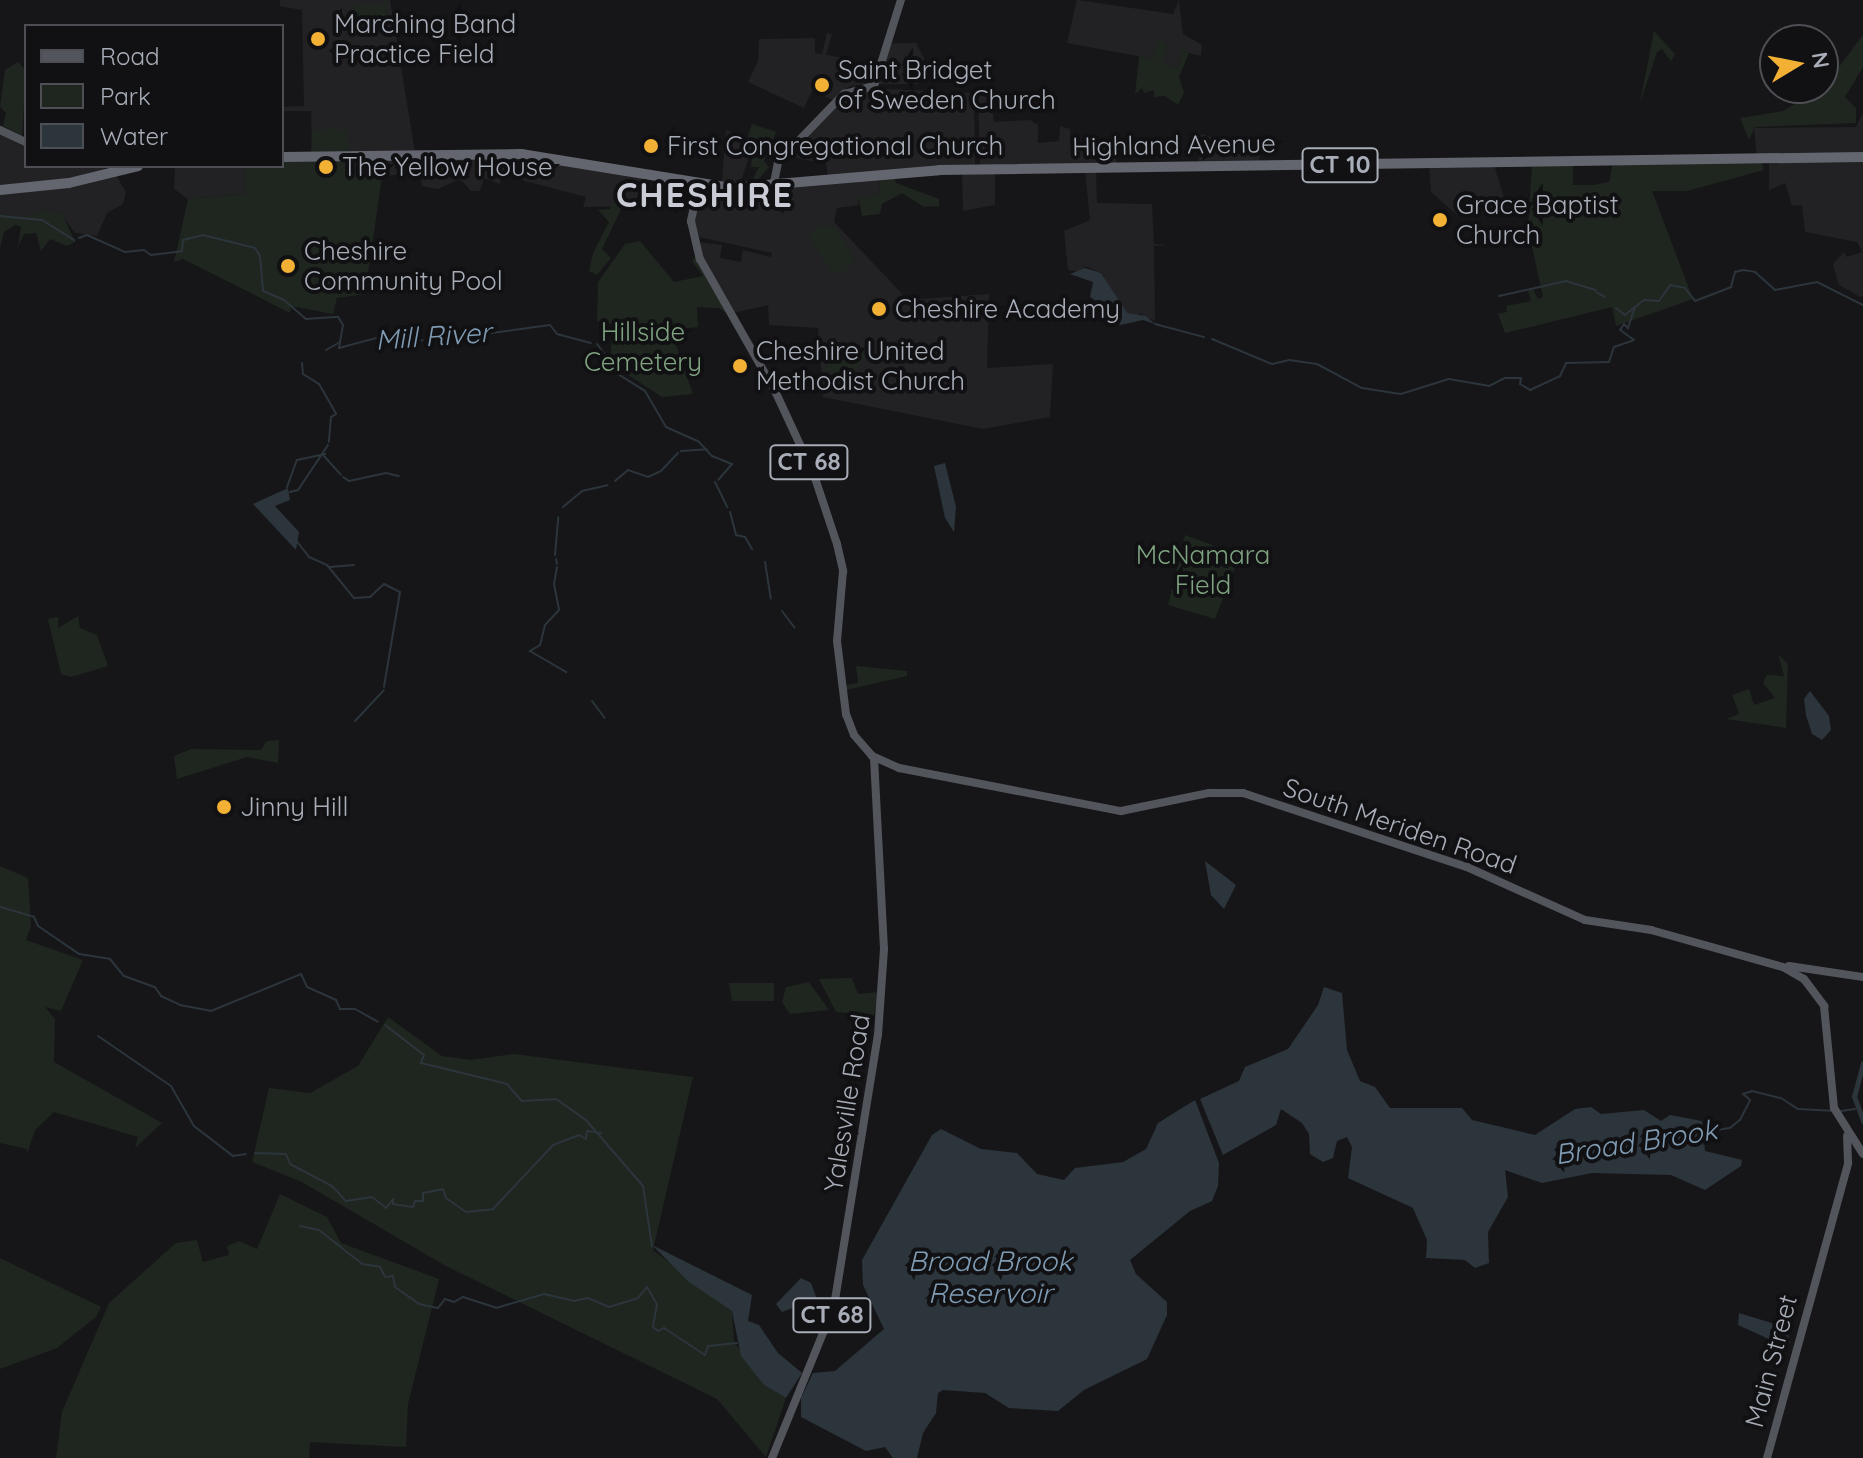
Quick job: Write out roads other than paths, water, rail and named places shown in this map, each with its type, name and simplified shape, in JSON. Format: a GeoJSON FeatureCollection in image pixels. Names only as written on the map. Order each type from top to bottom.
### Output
{"type":"FeatureCollection","features":[{"type":"Feature","properties":{"kind":"highway","name":"CT 10"},"geometry":{"type":"LineString","coordinates":[[284,157],[521,154],[731,188],[774,183]]}},
{"type":"Feature","properties":{"kind":"highway","name":"Highland Avenue"},"geometry":{"type":"LineString","coordinates":[[774,183],[977,169],[1863,157]]}},
{"type":"Feature","properties":{"kind":"highway"},"geometry":{"type":"LineString","coordinates":[[0,190],[106,169]]}},
{"type":"Feature","properties":{"kind":"main road"},"geometry":{"type":"LineString","coordinates":[[774,183],[778,162],[844,94],[874,86],[901,0]]}},
{"type":"Feature","properties":{"kind":"main road"},"geometry":{"type":"LineString","coordinates":[[0,130],[24,141]]}},
{"type":"Feature","properties":{"kind":"main road","name":"CT 68"},"geometry":{"type":"LineString","coordinates":[[699,183],[691,221],[700,259],[791,424],[839,548],[843,578],[837,641],[849,724],[877,759]]}},
{"type":"Feature","properties":{"kind":"main road","name":"Yalesville Road"},"geometry":{"type":"LineString","coordinates":[[772,1458],[834,1306],[880,1022],[884,933],[875,780],[877,759]]}},
{"type":"Feature","properties":{"kind":"main road","name":"South Meriden Road"},"geometry":{"type":"LineString","coordinates":[[877,759],[1121,811],[1209,793],[1249,795],[1467,867],[1585,920],[1651,930],[1783,967],[1804,979],[1824,1006],[1835,1112],[1847,1135],[1863,1154]]}},
{"type":"Feature","properties":{"kind":"main road"},"geometry":{"type":"LineString","coordinates":[[1783,967],[1863,977]]}},
{"type":"Feature","properties":{"kind":"main road","name":"Main Street"},"geometry":{"type":"LineString","coordinates":[[1767,1458],[1848,1163],[1847,1135]]}},
{"type":"Feature","properties":{"kind":"water"},"geometry":{"type":"Polygon","coordinates":[[[1085,268],[1101,273],[1127,313],[1146,316],[1155,324],[1143,320],[1120,325],[1112,311],[1090,297],[1093,282],[1070,274],[1085,268]]]}},
{"type":"Feature","properties":{"kind":"water"},"geometry":{"type":"Polygon","coordinates":[[[945,463],[956,507],[954,532],[945,518],[934,466],[945,463]]]}},
{"type":"Feature","properties":{"kind":"water"},"geometry":{"type":"Polygon","coordinates":[[[288,488],[290,500],[275,506],[299,532],[296,550],[253,504],[288,488]]]}},
{"type":"Feature","properties":{"kind":"water"},"geometry":{"type":"Polygon","coordinates":[[[1810,691],[1829,716],[1831,730],[1822,740],[1812,734],[1806,715],[1804,699],[1810,691]]]}},
{"type":"Feature","properties":{"kind":"water"},"geometry":{"type":"Polygon","coordinates":[[[1205,861],[1236,885],[1224,909],[1211,895],[1205,861]]]}},
{"type":"Feature","properties":{"kind":"water"},"geometry":{"type":"Polygon","coordinates":[[[1324,987],[1342,993],[1347,1050],[1360,1081],[1375,1087],[1390,1108],[1462,1108],[1472,1120],[1535,1135],[1575,1109],[1591,1107],[1601,1114],[1644,1110],[1661,1121],[1670,1115],[1702,1121],[1705,1151],[1742,1160],[1741,1166],[1705,1190],[1671,1175],[1592,1173],[1542,1183],[1505,1170],[1508,1197],[1488,1232],[1489,1263],[1475,1268],[1465,1260],[1426,1258],[1427,1240],[1413,1208],[1348,1178],[1352,1147],[1347,1137],[1337,1141],[1333,1158],[1323,1162],[1310,1154],[1309,1134],[1302,1123],[1281,1109],[1276,1125],[1223,1155],[1200,1099],[1239,1081],[1245,1067],[1288,1049],[1318,1005],[1324,987]]]}},
{"type":"Feature","properties":{"kind":"water","name":"Broad Brook Reservoir"},"geometry":{"type":"Polygon","coordinates":[[[1195,1100],[1219,1163],[1218,1186],[1212,1201],[1190,1211],[1130,1260],[1136,1274],[1167,1302],[1167,1315],[1147,1359],[1084,1390],[1058,1411],[1009,1408],[985,1393],[943,1390],[938,1393],[936,1413],[923,1433],[917,1458],[893,1458],[885,1447],[866,1451],[801,1417],[801,1398],[813,1373],[835,1371],[884,1329],[863,1285],[862,1260],[932,1135],[941,1129],[981,1149],[1017,1153],[1037,1174],[1064,1180],[1075,1168],[1123,1162],[1146,1149],[1158,1123],[1195,1100]]]}},
{"type":"Feature","properties":{"kind":"water"},"geometry":{"type":"Polygon","coordinates":[[[652,1245],[752,1295],[748,1321],[759,1325],[778,1353],[802,1373],[786,1398],[764,1385],[741,1356],[732,1311],[689,1282],[652,1245]]]}},
{"type":"Feature","properties":{"kind":"water"},"geometry":{"type":"Polygon","coordinates":[[[801,1278],[811,1283],[817,1299],[782,1312],[776,1304],[801,1278]]]}},
{"type":"Feature","properties":{"kind":"water"},"geometry":{"type":"Polygon","coordinates":[[[1739,1313],[1775,1324],[1788,1334],[1790,1343],[1780,1344],[1738,1325],[1739,1313]]]}},
{"type":"Feature","properties":{"kind":"waterway","name":"Mill River"},"geometry":{"type":"LineString","coordinates":[[0,216],[42,220],[74,240]]}},
{"type":"Feature","properties":{"kind":"waterway","name":"Mill River"},"geometry":{"type":"LineString","coordinates":[[79,238],[87,235],[125,252],[144,250],[151,255],[182,251],[183,240],[203,235],[255,248],[260,256],[263,291],[284,300],[306,319],[338,317],[343,325],[339,348],[377,338],[433,341],[550,325],[557,334],[591,343]]}},
{"type":"Feature","properties":{"kind":"waterway"},"geometry":{"type":"LineString","coordinates":[[1212,339],[1272,364],[1289,360],[1317,364],[1362,388],[1401,394],[1449,379],[1489,386],[1505,378],[1521,378],[1520,384],[1530,390],[1560,376],[1566,363],[1609,362],[1614,347],[1634,340],[1620,330],[1624,324],[1628,328],[1635,307],[1644,300],[1659,301],[1670,285],[1685,288],[1695,301],[1731,287],[1735,272],[1743,270],[1755,272],[1775,290],[1817,282],[1863,305]]}},
{"type":"Feature","properties":{"kind":"waterway"},"geometry":{"type":"LineString","coordinates":[[1499,296],[1566,281],[1596,290]]}},
{"type":"Feature","properties":{"kind":"waterway"},"geometry":{"type":"LineString","coordinates":[[1596,292],[1605,297]]}},
{"type":"Feature","properties":{"kind":"waterway"},"geometry":{"type":"LineString","coordinates":[[1616,308],[1625,315],[1635,307]]}},
{"type":"Feature","properties":{"kind":"waterway"},"geometry":{"type":"LineString","coordinates":[[1155,324],[1204,337]]}},
{"type":"Feature","properties":{"kind":"waterway"},"geometry":{"type":"LineString","coordinates":[[326,350],[338,343]]}},
{"type":"Feature","properties":{"kind":"waterway","name":"Mill River"},"geometry":{"type":"LineString","coordinates":[[597,344],[609,360]]}},
{"type":"Feature","properties":{"kind":"waterway"},"geometry":{"type":"LineString","coordinates":[[302,363],[303,374],[319,384],[336,414],[331,417],[329,442]]}},
{"type":"Feature","properties":{"kind":"waterway","name":"Mill River"},"geometry":{"type":"LineString","coordinates":[[610,363],[613,371],[645,391],[666,427],[698,441],[712,456],[732,464],[718,480]]}},
{"type":"Feature","properties":{"kind":"waterway"},"geometry":{"type":"LineString","coordinates":[[290,492],[298,490],[328,445]]}},
{"type":"Feature","properties":{"kind":"waterway"},"geometry":{"type":"LineString","coordinates":[[681,451],[707,449]]}},
{"type":"Feature","properties":{"kind":"waterway"},"geometry":{"type":"LineString","coordinates":[[615,481],[628,470],[648,477],[661,471],[678,453]]}},
{"type":"Feature","properties":{"kind":"waterway"},"geometry":{"type":"LineString","coordinates":[[287,487],[297,460],[325,454]]}},
{"type":"Feature","properties":{"kind":"waterway"},"geometry":{"type":"LineString","coordinates":[[324,456],[341,475]]}},
{"type":"Feature","properties":{"kind":"waterway"},"geometry":{"type":"LineString","coordinates":[[343,477],[349,481],[386,473],[399,476]]}},
{"type":"Feature","properties":{"kind":"waterway","name":"Mill River"},"geometry":{"type":"LineString","coordinates":[[715,482],[727,507]]}},
{"type":"Feature","properties":{"kind":"waterway"},"geometry":{"type":"LineString","coordinates":[[563,507],[582,491],[607,485]]}},
{"type":"Feature","properties":{"kind":"waterway","name":"Mill River"},"geometry":{"type":"LineString","coordinates":[[730,512],[736,535],[745,537],[752,549]]}},
{"type":"Feature","properties":{"kind":"waterway"},"geometry":{"type":"LineString","coordinates":[[555,555],[558,517]]}},
{"type":"Feature","properties":{"kind":"waterway"},"geometry":{"type":"LineString","coordinates":[[295,539],[309,557],[327,565],[354,598],[370,597],[384,584],[400,592],[384,687]]}},
{"type":"Feature","properties":{"kind":"waterway"},"geometry":{"type":"LineString","coordinates":[[556,559],[557,564]]}},
{"type":"Feature","properties":{"kind":"waterway","name":"Mill River"},"geometry":{"type":"LineString","coordinates":[[765,562],[771,599]]}},
{"type":"Feature","properties":{"kind":"waterway"},"geometry":{"type":"LineString","coordinates":[[330,567],[354,565]]}},
{"type":"Feature","properties":{"kind":"waterway"},"geometry":{"type":"LineString","coordinates":[[557,567],[554,584],[559,610],[545,625],[540,645],[530,651],[566,672]]}},
{"type":"Feature","properties":{"kind":"waterway","name":"Mill River"},"geometry":{"type":"LineString","coordinates":[[782,611],[795,628]]}},
{"type":"Feature","properties":{"kind":"waterway"},"geometry":{"type":"LineString","coordinates":[[355,721],[384,690]]}},
{"type":"Feature","properties":{"kind":"waterway"},"geometry":{"type":"LineString","coordinates":[[592,701],[605,718]]}},
{"type":"Feature","properties":{"kind":"waterway","name":"Broad Brook"},"geometry":{"type":"LineString","coordinates":[[0,907],[34,917],[38,926],[79,954],[110,959],[124,976],[155,987],[161,996],[180,1005],[211,1011],[301,974],[307,987],[336,1000],[340,1009],[355,1009],[378,1022]]}},
{"type":"Feature","properties":{"kind":"waterway","name":"Broad Brook"},"geometry":{"type":"LineString","coordinates":[[385,1025],[424,1055],[421,1063],[507,1084],[522,1101],[556,1099],[585,1119],[643,1186],[652,1246]]}},
{"type":"Feature","properties":{"kind":"waterway"},"geometry":{"type":"LineString","coordinates":[[98,1036],[171,1086],[194,1126],[233,1156],[246,1154]]}},
{"type":"Feature","properties":{"kind":"waterway"},"geometry":{"type":"LineString","coordinates":[[1863,1063],[1854,1096],[1863,1121]]}},
{"type":"Feature","properties":{"kind":"waterway","name":"Broad Brook"},"geometry":{"type":"LineString","coordinates":[[1704,1132],[1730,1128],[1740,1120],[1750,1100],[1743,1094],[1752,1091],[1781,1098],[1798,1109],[1831,1111]]}},
{"type":"Feature","properties":{"kind":"waterway","name":"Broad Brook"},"geometry":{"type":"LineString","coordinates":[[1841,1111],[1855,1109]]}},
{"type":"Feature","properties":{"kind":"waterway"},"geometry":{"type":"LineString","coordinates":[[255,1153],[286,1154],[290,1164],[332,1186],[346,1201],[372,1197],[386,1208],[393,1199],[393,1204],[413,1207],[415,1201],[423,1201],[423,1193],[443,1189],[446,1198],[466,1212],[493,1209],[553,1145],[579,1135],[586,1139],[587,1131],[601,1133]]}},
{"type":"Feature","properties":{"kind":"waterway"},"geometry":{"type":"LineString","coordinates":[[300,1226],[319,1230],[362,1264],[380,1267],[385,1277],[393,1276],[395,1287],[419,1304],[438,1308],[445,1299],[454,1302],[463,1297],[496,1308],[544,1294],[574,1301],[588,1298],[609,1307],[638,1298],[647,1287],[657,1304],[653,1327],[658,1331],[664,1328],[705,1355],[708,1346],[737,1343]]}},
{"type":"Feature","properties":{"kind":"place","name":"Marching Band Practice Field"},"geometry":{"type":"Point","coordinates":[318,39]}},
{"type":"Feature","properties":{"kind":"place","name":"Saint Bridget of Sweden Church"},"geometry":{"type":"Point","coordinates":[822,85]}},
{"type":"Feature","properties":{"kind":"place","name":"First Congregational Church"},"geometry":{"type":"Point","coordinates":[651,146]}},
{"type":"Feature","properties":{"kind":"place","name":"The Yellow House"},"geometry":{"type":"Point","coordinates":[326,167]}},
{"type":"Feature","properties":{"kind":"place","name":"Grace Baptist Church"},"geometry":{"type":"Point","coordinates":[1440,220]}},
{"type":"Feature","properties":{"kind":"place","name":"Cheshire Community Pool"},"geometry":{"type":"Point","coordinates":[288,266]}},
{"type":"Feature","properties":{"kind":"place","name":"Cheshire Academy"},"geometry":{"type":"Point","coordinates":[879,309]}},
{"type":"Feature","properties":{"kind":"place","name":"Cheshire United Methodist Church"},"geometry":{"type":"Point","coordinates":[740,366]}},
{"type":"Feature","properties":{"kind":"place","name":"Jinny Hill"},"geometry":{"type":"Point","coordinates":[224,807]}},
{"type":"Feature","properties":{"kind":"district","name":"CHESHIRE"},"geometry":{"type":"Point","coordinates":[705,195]}},
{"type":"Feature","properties":{"kind":"park label","name":"Hillside Cemetery"},"geometry":{"type":"Point","coordinates":[643,347]}},
{"type":"Feature","properties":{"kind":"park label","name":"McNamara Field"},"geometry":{"type":"Point","coordinates":[1203,570]}}]}
